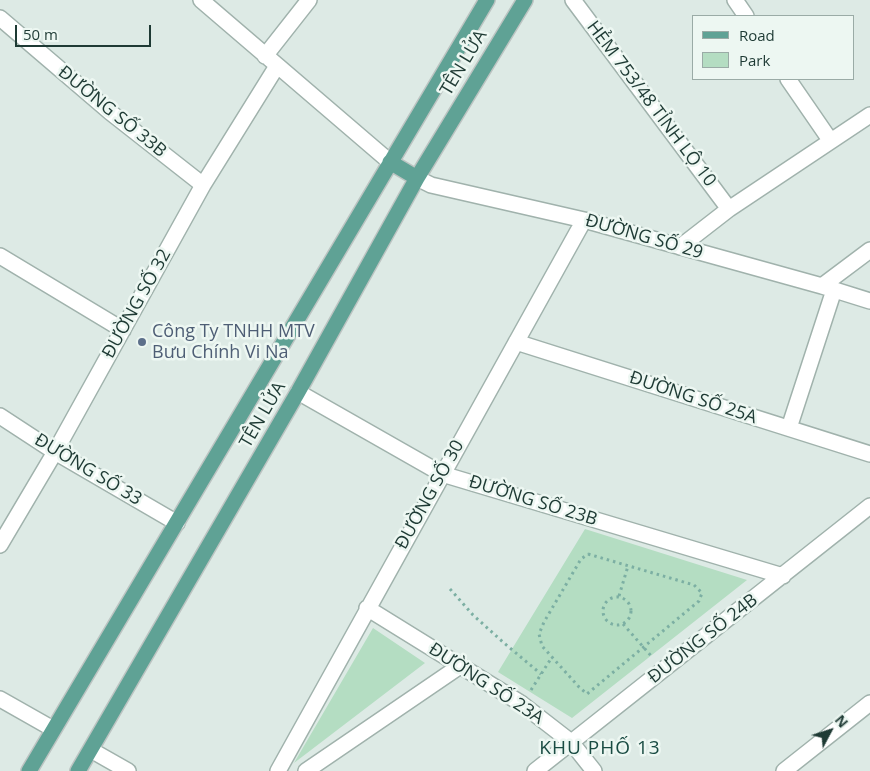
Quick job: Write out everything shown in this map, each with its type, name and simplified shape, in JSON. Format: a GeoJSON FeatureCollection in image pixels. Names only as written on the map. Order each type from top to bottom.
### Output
{"type":"FeatureCollection","features":[{"type":"Feature","properties":{"kind":"main road","name":"TÊN LỬA"},"geometry":{"type":"LineString","coordinates":[[29,771],[487,0]]}},
{"type":"Feature","properties":{"kind":"main road","name":"TÊN LỬA"},"geometry":{"type":"LineString","coordinates":[[78,771],[298,392],[417,178],[525,0]]}},
{"type":"Feature","properties":{"kind":"main road"},"geometry":{"type":"LineString","coordinates":[[390,162],[417,178]]}},
{"type":"Feature","properties":{"kind":"street"},"geometry":{"type":"LineString","coordinates":[[201,0],[390,162]]}},
{"type":"Feature","properties":{"kind":"street","name":"ĐƯỜNG SỐ 32"},"geometry":{"type":"LineString","coordinates":[[0,545],[55,452],[271,61],[309,0]]}},
{"type":"Feature","properties":{"kind":"street","name":"HẺM 753/48 TỈNH LỘ 10"},"geometry":{"type":"LineString","coordinates":[[573,0],[729,209]]}},
{"type":"Feature","properties":{"kind":"street"},"geometry":{"type":"LineString","coordinates":[[735,0],[745,15]]}},
{"type":"Feature","properties":{"kind":"street","name":"ĐƯỜNG SỐ 33B"},"geometry":{"type":"LineString","coordinates":[[0,18],[110,112],[203,185]]}},
{"type":"Feature","properties":{"kind":"street"},"geometry":{"type":"LineString","coordinates":[[789,80],[830,140]]}},
{"type":"Feature","properties":{"kind":"street"},"geometry":{"type":"LineString","coordinates":[[680,247],[729,209],[870,115]]}},
{"type":"Feature","properties":{"kind":"street","name":"ĐƯỜNG SỐ 29"},"geometry":{"type":"LineString","coordinates":[[417,178],[431,185],[584,220],[870,301]]}},
{"type":"Feature","properties":{"kind":"street","name":"ĐƯỜNG SỐ 30"},"geometry":{"type":"LineString","coordinates":[[278,771],[584,220]]}},
{"type":"Feature","properties":{"kind":"street"},"geometry":{"type":"LineString","coordinates":[[789,428],[828,288],[870,250]]}},
{"type":"Feature","properties":{"kind":"street"},"geometry":{"type":"LineString","coordinates":[[0,256],[123,330]]}},
{"type":"Feature","properties":{"kind":"street","name":"ĐƯỜNG SỐ 25A"},"geometry":{"type":"LineString","coordinates":[[516,342],[870,454]]}},
{"type":"Feature","properties":{"kind":"street","name":"ĐƯỜNG SỐ 23B"},"geometry":{"type":"LineString","coordinates":[[298,392],[442,474],[783,576]]}},
{"type":"Feature","properties":{"kind":"street","name":"ĐƯỜNG SỐ 33"},"geometry":{"type":"LineString","coordinates":[[0,416],[55,452],[177,523]]}},
{"type":"Feature","properties":{"kind":"street","name":"ĐƯỜNG SỐ 24B"},"geometry":{"type":"LineString","coordinates":[[534,771],[870,506]]}},
{"type":"Feature","properties":{"kind":"street","name":"ĐƯỜNG SỐ 23A"},"geometry":{"type":"LineString","coordinates":[[367,608],[522,704],[571,742],[594,771]]}},
{"type":"Feature","properties":{"kind":"street"},"geometry":{"type":"LineString","coordinates":[[306,771],[460,666]]}},
{"type":"Feature","properties":{"kind":"street"},"geometry":{"type":"LineString","coordinates":[[0,699],[53,729]]}},
{"type":"Feature","properties":{"kind":"street"},"geometry":{"type":"LineString","coordinates":[[784,771],[870,703]]}},
{"type":"Feature","properties":{"kind":"street"},"geometry":{"type":"LineString","coordinates":[[91,750],[128,771]]}},
{"type":"Feature","properties":{"kind":"path"},"geometry":{"type":"LineString","coordinates":[[588,554],[628,566],[694,584],[702,593],[699,601],[587,694],[579,688],[542,646],[539,634],[544,622],[581,559],[588,554]]}},
{"type":"Feature","properties":{"kind":"path"},"geometry":{"type":"LineString","coordinates":[[619,596],[628,566]]}},
{"type":"Feature","properties":{"kind":"path"},"geometry":{"type":"LineString","coordinates":[[450,589],[473,615],[541,674]]}},
{"type":"Feature","properties":{"kind":"path"},"geometry":{"type":"LineString","coordinates":[[619,596],[627,601],[631,609],[630,618],[623,624],[614,625],[606,621],[602,613],[604,604],[610,598],[619,596]]}},
{"type":"Feature","properties":{"kind":"path"},"geometry":{"type":"LineString","coordinates":[[623,624],[664,670]]}},
{"type":"Feature","properties":{"kind":"path"},"geometry":{"type":"LineString","coordinates":[[522,704],[552,657]]}},
{"type":"Feature","properties":{"kind":"green space"},"geometry":{"type":"Polygon","coordinates":[[[585,529],[747,580],[572,718],[498,672],[585,529]]]}},
{"type":"Feature","properties":{"kind":"green space"},"geometry":{"type":"Polygon","coordinates":[[[373,628],[425,663],[294,763],[373,628]]]}},
{"type":"Feature","properties":{"kind":"place","name":"Công Ty TNHH MTV Bưu Chính Vi Na"},"geometry":{"type":"Point","coordinates":[142,342]}},
{"type":"Feature","properties":{"kind":"district","name":"KHU PHỐ 13"},"geometry":{"type":"Point","coordinates":[600,749]}}]}
